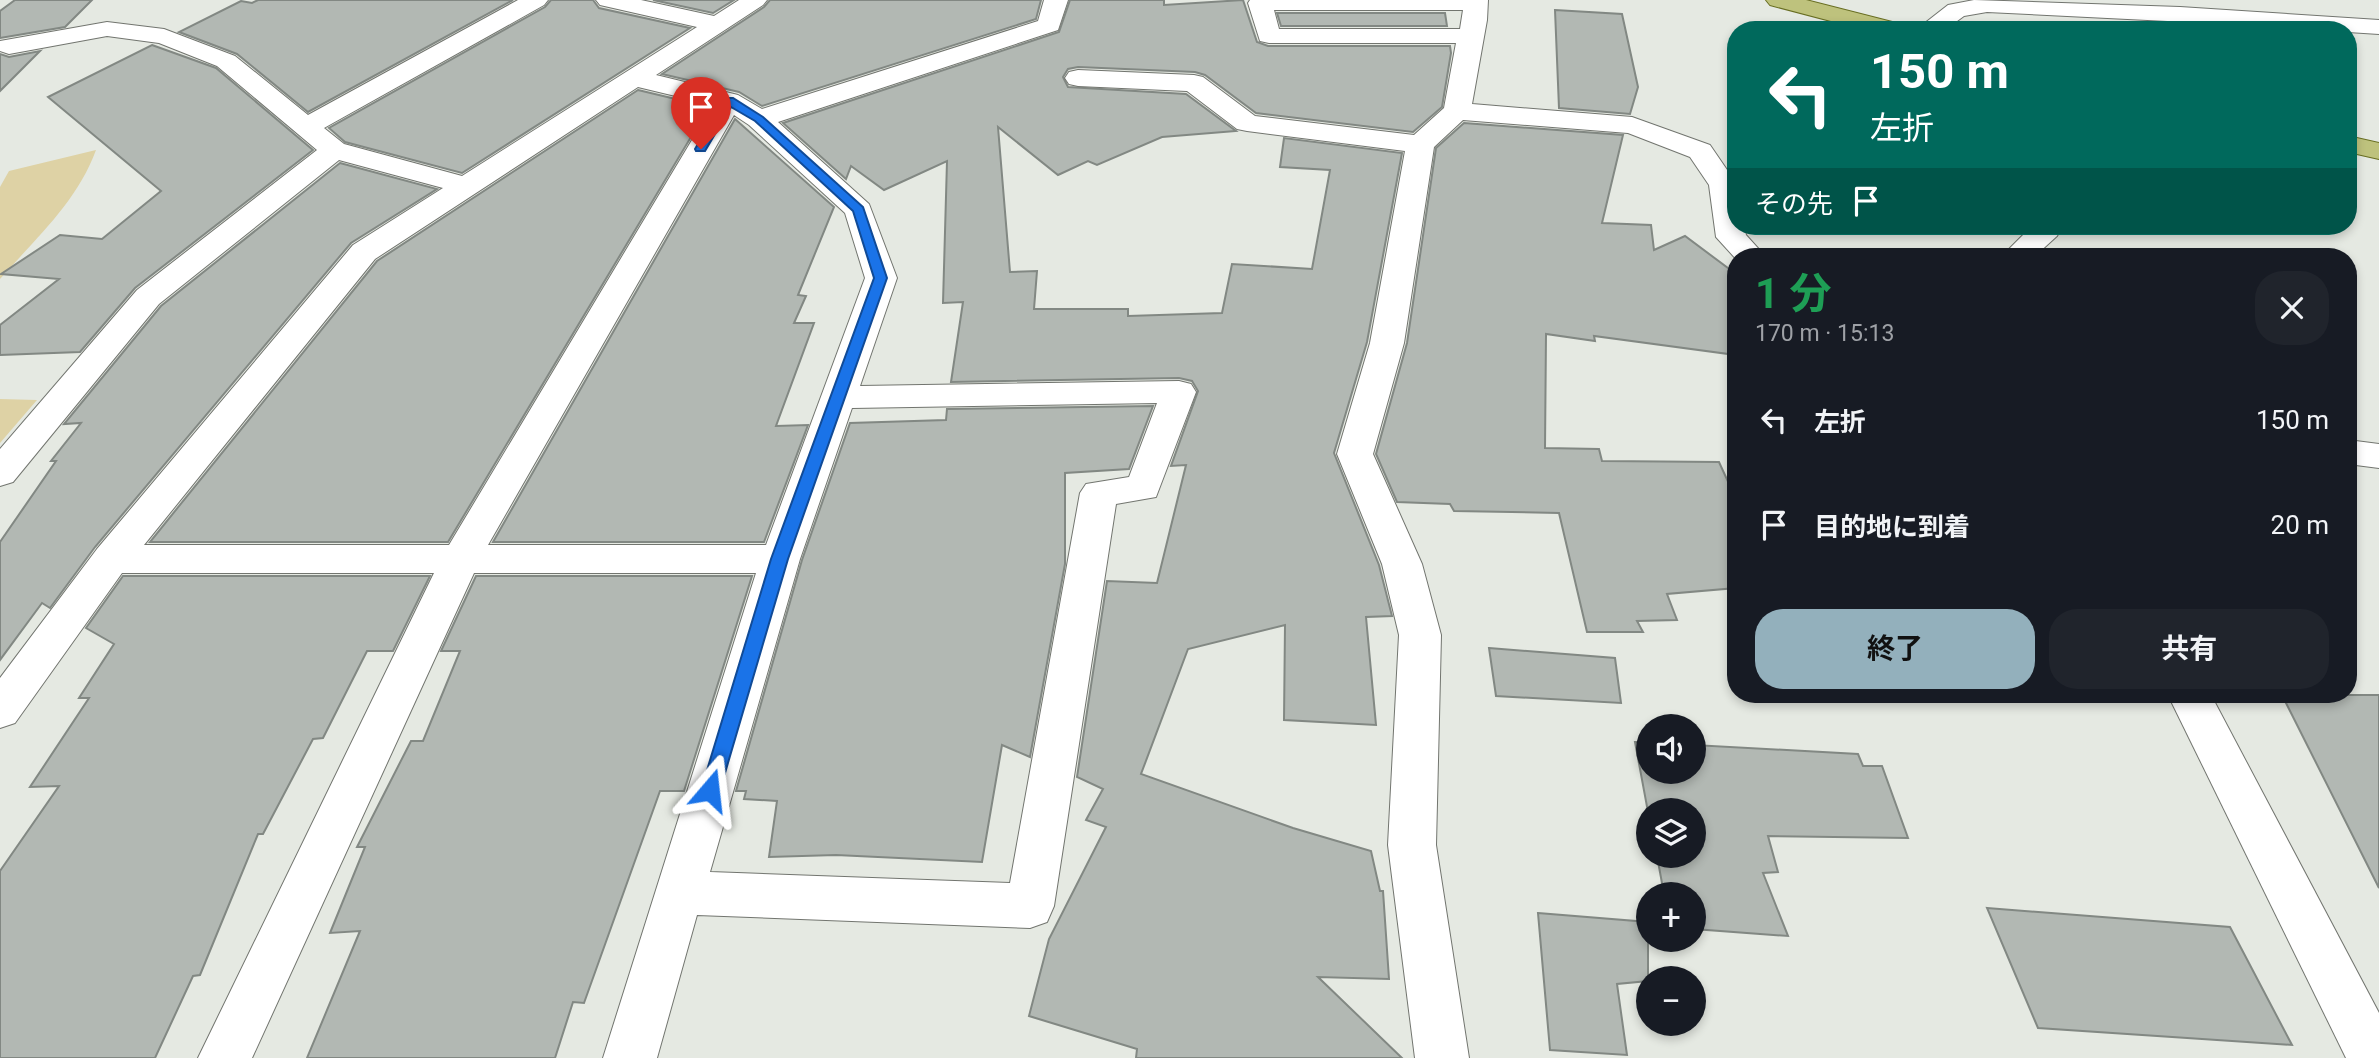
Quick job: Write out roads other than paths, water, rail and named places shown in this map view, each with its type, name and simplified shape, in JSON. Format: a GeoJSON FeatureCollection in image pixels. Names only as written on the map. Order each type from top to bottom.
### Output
{"type":"FeatureCollection","features":[{"type":"Feature","properties":{"kind":"main road"},"geometry":{"type":"LineString","coordinates":[[1779,0],[1812,4],[1866,21]]}},
{"type":"Feature","properties":{"kind":"main road"},"geometry":{"type":"LineString","coordinates":[[2357,146],[2379,151]]}},
{"type":"Feature","properties":{"kind":"street"},"geometry":{"type":"LineString","coordinates":[[307,126],[536,0]]}},
{"type":"Feature","properties":{"kind":"street"},"geometry":{"type":"LineString","coordinates":[[608,0],[719,24]]}},
{"type":"Feature","properties":{"kind":"street"},"geometry":{"type":"LineString","coordinates":[[0,711],[111,559],[364,252],[755,0]]}},
{"type":"Feature","properties":{"kind":"street"},"geometry":{"type":"LineString","coordinates":[[759,119],[1049,25],[1056,0]]}},
{"type":"Feature","properties":{"kind":"street"},"geometry":{"type":"LineString","coordinates":[[1442,1058],[1412,845],[1420,635],[1402,564],[1354,454],[1387,343],[1420,144],[1457,111],[1475,20],[1476,2],[1260,3],[1269,36],[1470,36]]}},
{"type":"Feature","properties":{"kind":"street"},"geometry":{"type":"LineString","coordinates":[[1938,21],[1957,10],[1972,6],[2076,19],[2178,7],[2319,21]]}},
{"type":"Feature","properties":{"kind":"street"},"geometry":{"type":"LineString","coordinates":[[2357,25],[2379,27]]}},
{"type":"Feature","properties":{"kind":"street"},"geometry":{"type":"LineString","coordinates":[[9,46],[107,29],[164,36],[226,61],[334,150],[467,186]]}},
{"type":"Feature","properties":{"kind":"street"},"geometry":{"type":"LineString","coordinates":[[630,1058],[779,559],[881,278],[859,210],[759,119],[729,101],[635,78]]}},
{"type":"Feature","properties":{"kind":"street"},"geometry":{"type":"LineString","coordinates":[[1078,78],[1194,83],[1247,123],[1420,144]]}},
{"type":"Feature","properties":{"kind":"street"},"geometry":{"type":"LineString","coordinates":[[225,1058],[461,558],[729,101]]}},
{"type":"Feature","properties":{"kind":"street"},"geometry":{"type":"LineString","coordinates":[[1457,111],[1632,125],[1700,151],[1723,185],[1727,211]]}},
{"type":"Feature","properties":{"kind":"street"},"geometry":{"type":"LineString","coordinates":[[0,473],[148,297],[334,150]]}},
{"type":"Feature","properties":{"kind":"street"},"geometry":{"type":"LineString","coordinates":[[1731,235],[1742,248]]}},
{"type":"Feature","properties":{"kind":"street"},"geometry":{"type":"LineString","coordinates":[[2027,248],[2041,235]]}},
{"type":"Feature","properties":{"kind":"street"},"geometry":{"type":"LineString","coordinates":[[680,892],[1030,906],[1099,493],[1143,488],[1179,391],[839,397]]}},
{"type":"Feature","properties":{"kind":"street"},"geometry":{"type":"LineString","coordinates":[[2357,453],[2379,456]]}},
{"type":"Feature","properties":{"kind":"street"},"geometry":{"type":"LineString","coordinates":[[111,559],[779,559]]}},
{"type":"Feature","properties":{"kind":"street"},"geometry":{"type":"LineString","coordinates":[[2194,703],[2374,1058]]}}]}
